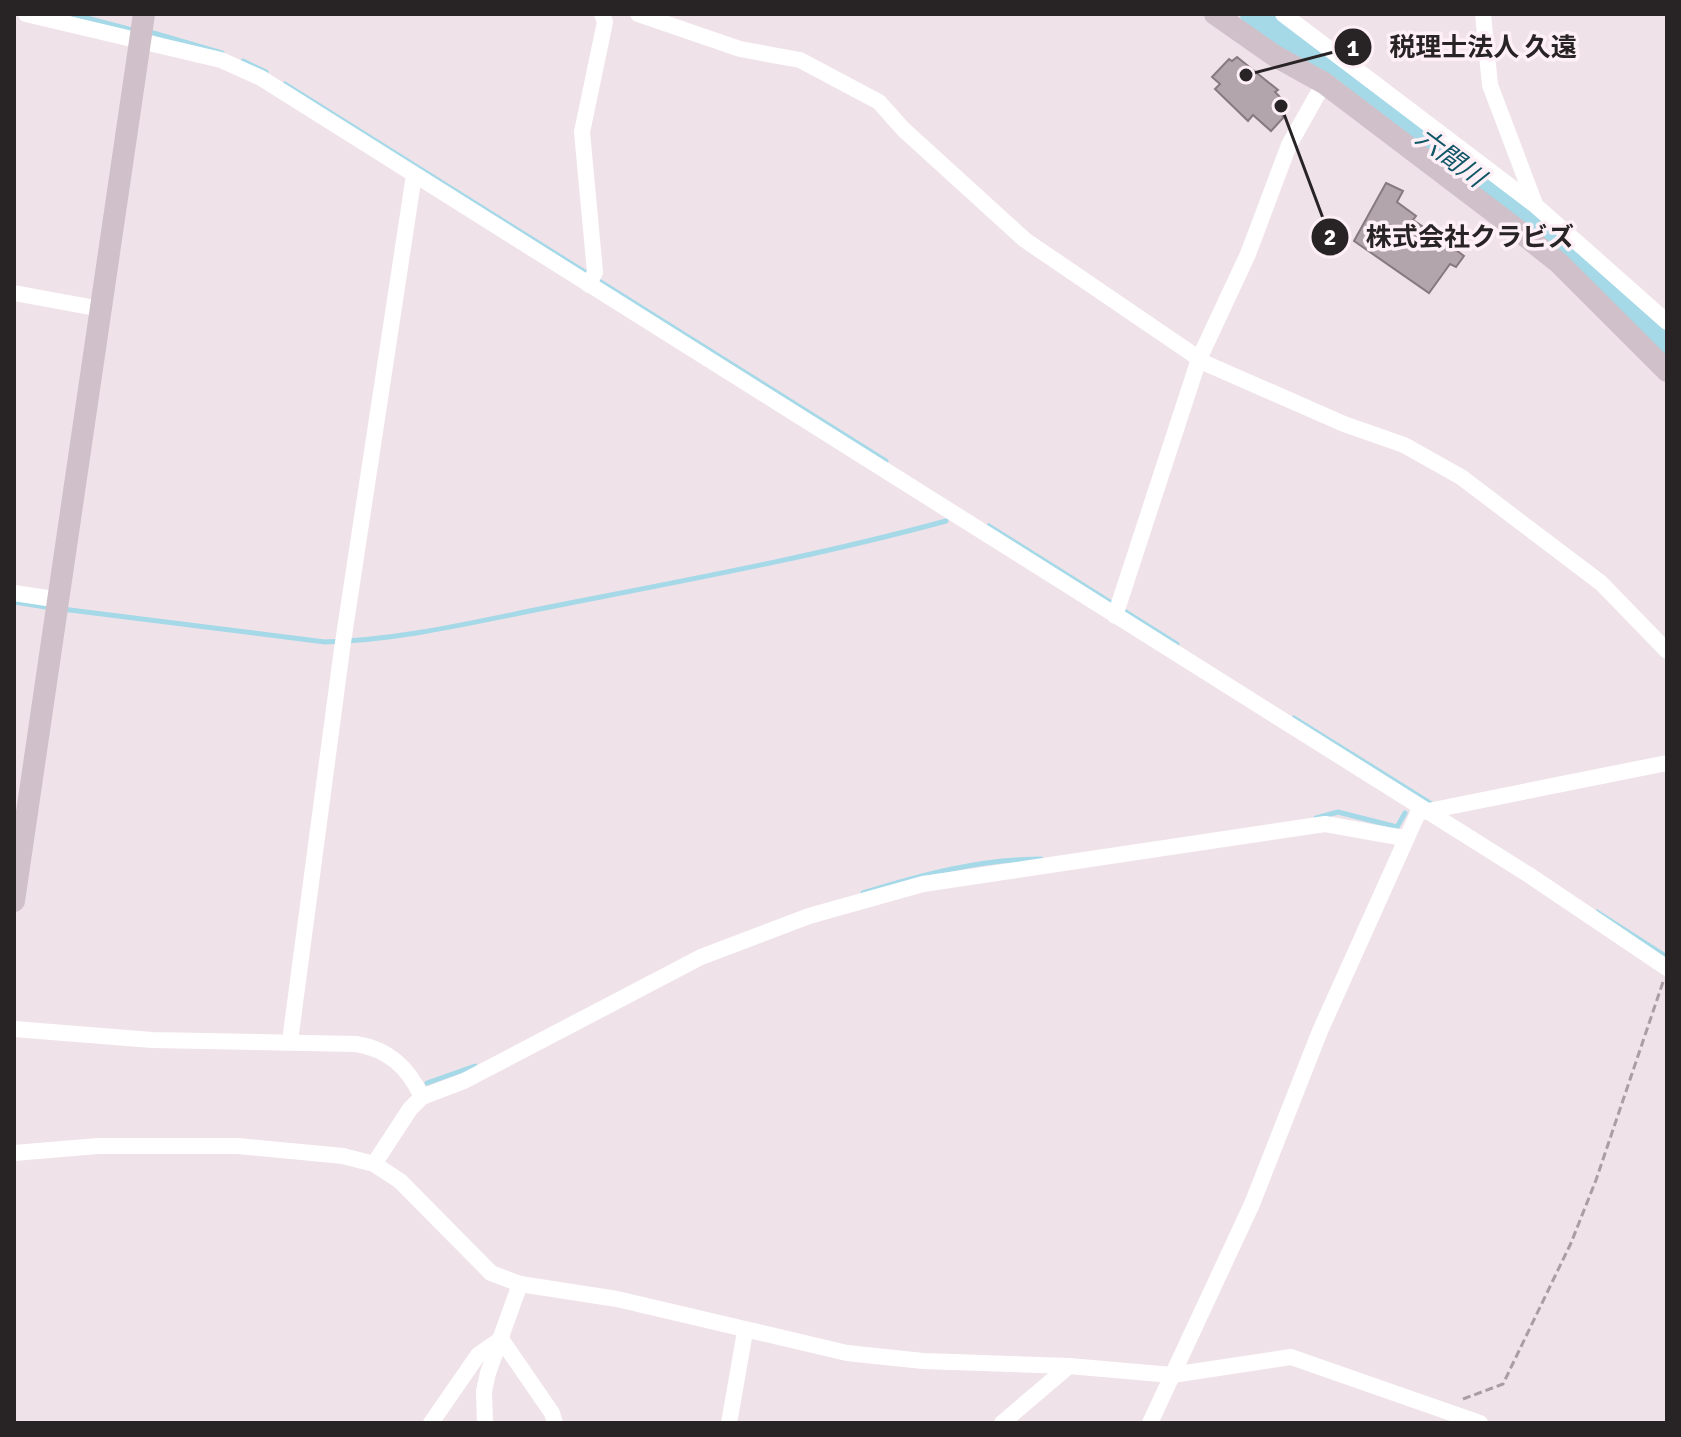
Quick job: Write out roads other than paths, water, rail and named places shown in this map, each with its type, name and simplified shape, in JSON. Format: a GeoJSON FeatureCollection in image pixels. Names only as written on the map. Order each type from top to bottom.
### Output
{"type":"FeatureCollection","features":[{"type":"Feature","properties":{"kind":"street"},"geometry":{"type":"LineString","coordinates":[[26,14],[221,60],[261,78],[414,175],[592,279],[1434,809],[1667,969]]}},
{"type":"Feature","properties":{"kind":"street"},"geometry":{"type":"LineString","coordinates":[[15,888],[144,14]]}},
{"type":"Feature","properties":{"kind":"street"},"geometry":{"type":"LineString","coordinates":[[592,279],[582,132],[605,22],[602,14]]}},
{"type":"Feature","properties":{"kind":"street"},"geometry":{"type":"LineString","coordinates":[[638,14],[740,49],[800,60],[879,102],[903,129],[1025,240],[1199,359],[1344,424],[1404,445],[1461,477],[1601,583],[1667,651]]}},
{"type":"Feature","properties":{"kind":"street"},"geometry":{"type":"LineString","coordinates":[[1215,14],[1275,56],[1324,83],[1518,225],[1667,371]]}},
{"type":"Feature","properties":{"kind":"street"},"geometry":{"type":"LineString","coordinates":[[1283,14],[1533,207],[1664,314]]}},
{"type":"Feature","properties":{"kind":"street"},"geometry":{"type":"LineString","coordinates":[[1483,14],[1490,85],[1533,207]]}},
{"type":"Feature","properties":{"kind":"street"},"geometry":{"type":"LineString","coordinates":[[1118,610],[1199,359],[1248,254],[1289,145],[1324,83]]}},
{"type":"Feature","properties":{"kind":"street"},"geometry":{"type":"LineString","coordinates":[[290,1041],[343,643],[414,175]]}},
{"type":"Feature","properties":{"kind":"street"},"geometry":{"type":"LineString","coordinates":[[14,293],[101,309]]}},
{"type":"Feature","properties":{"kind":"street"},"geometry":{"type":"LineString","coordinates":[[14,593],[59,606]]}},
{"type":"Feature","properties":{"kind":"street"},"geometry":{"type":"LineString","coordinates":[[1150,1423],[1252,1204],[1320,1031],[1404,838],[1418,813],[1667,763]]}},
{"type":"Feature","properties":{"kind":"street"},"geometry":{"type":"LineString","coordinates":[[374,1164],[410,1109],[422,1097],[464,1081],[701,957],[809,916],[923,884],[1325,824],[1404,838]]}},
{"type":"Feature","properties":{"kind":"street"},"geometry":{"type":"LineString","coordinates":[[14,1029],[152,1040],[290,1041],[379,1048],[415,1081],[422,1097]]}},
{"type":"Feature","properties":{"kind":"street"},"geometry":{"type":"LineString","coordinates":[[14,1153],[98,1146],[238,1146],[318,1152],[374,1164],[400,1181],[491,1273],[520,1284],[617,1299],[745,1332],[847,1353],[907,1359],[1069,1366],[1172,1375],[1291,1357],[1480,1423]]}},
{"type":"Feature","properties":{"kind":"street"},"geometry":{"type":"LineString","coordinates":[[485,1423],[484,1391],[520,1284]]}},
{"type":"Feature","properties":{"kind":"street"},"geometry":{"type":"LineString","coordinates":[[729,1423],[745,1332]]}},
{"type":"Feature","properties":{"kind":"street"},"geometry":{"type":"LineString","coordinates":[[431,1423],[478,1355],[501,1339]]}},
{"type":"Feature","properties":{"kind":"street"},"geometry":{"type":"LineString","coordinates":[[501,1339],[552,1413],[555,1423]]}},
{"type":"Feature","properties":{"kind":"street"},"geometry":{"type":"LineString","coordinates":[[1002,1423],[1069,1366]]}},
{"type":"Feature","properties":{"kind":"waterway"},"geometry":{"type":"LineString","coordinates":[[72,14],[132,30]]}},
{"type":"Feature","properties":{"kind":"waterway","name":"六間川"},"geometry":{"type":"LineString","coordinates":[[1256,14],[1531,219],[1667,348]]}},
{"type":"Feature","properties":{"kind":"waterway"},"geometry":{"type":"LineString","coordinates":[[150,32],[222,53]]}},
{"type":"Feature","properties":{"kind":"waterway"},"geometry":{"type":"LineString","coordinates":[[243,61],[266,72]]}},
{"type":"Feature","properties":{"kind":"waterway"},"geometry":{"type":"LineString","coordinates":[[285,84],[886,461]]}},
{"type":"Feature","properties":{"kind":"waterway"},"geometry":{"type":"LineString","coordinates":[[62,609],[325,642],[386,637],[709,576],[946,521]]}},
{"type":"Feature","properties":{"kind":"waterway"},"geometry":{"type":"LineString","coordinates":[[989,526],[1177,644]]}},
{"type":"Feature","properties":{"kind":"waterway"},"geometry":{"type":"LineString","coordinates":[[14,602],[52,608]]}},
{"type":"Feature","properties":{"kind":"waterway"},"geometry":{"type":"LineString","coordinates":[[1294,718],[1435,806]]}},
{"type":"Feature","properties":{"kind":"waterway"},"geometry":{"type":"LineString","coordinates":[[1316,818],[1338,812],[1397,827],[1405,813]]}},
{"type":"Feature","properties":{"kind":"waterway"},"geometry":{"type":"LineString","coordinates":[[863,893],[951,869],[1041,859]]}},
{"type":"Feature","properties":{"kind":"waterway"},"geometry":{"type":"LineString","coordinates":[[1597,912],[1667,957]]}},
{"type":"Feature","properties":{"kind":"waterway"},"geometry":{"type":"LineString","coordinates":[[427,1083],[475,1066]]}},
{"type":"Feature","properties":{"kind":"place","name":"税理士法人 久遠"},"geometry":{"type":"Point","coordinates":[1246,75]}},
{"type":"Feature","properties":{"kind":"place","name":"株式会社クラビズ"},"geometry":{"type":"Point","coordinates":[1281,106]}}]}
